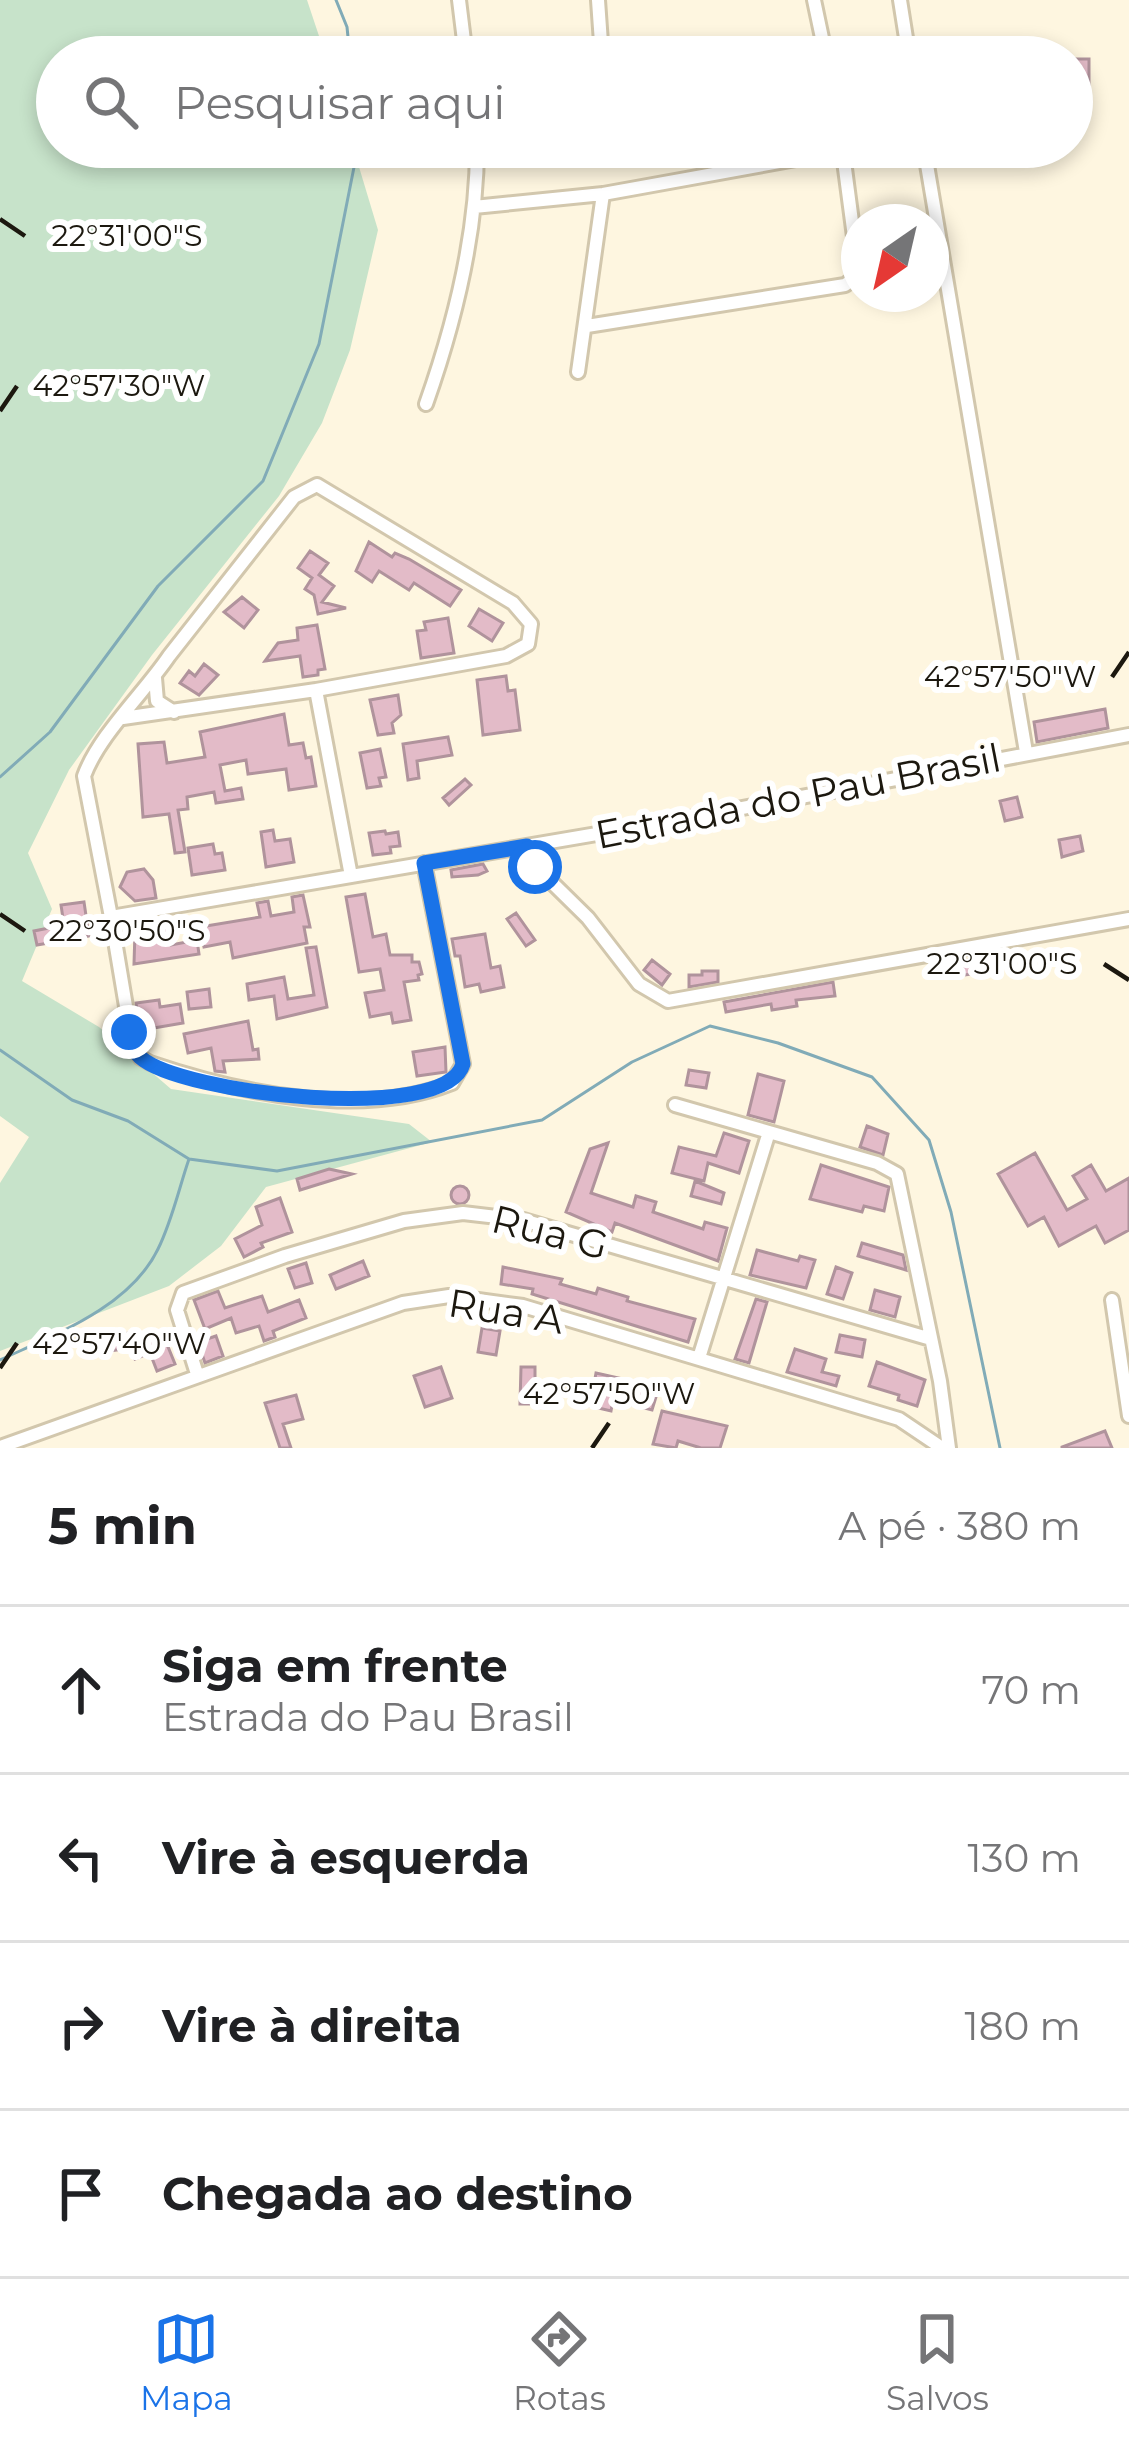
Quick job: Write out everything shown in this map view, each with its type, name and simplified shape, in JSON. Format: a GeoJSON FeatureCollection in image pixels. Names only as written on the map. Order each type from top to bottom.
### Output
{"type":"FeatureCollection","features":[{"type":"Feature","properties":{"kind":"street"},"geometry":{"type":"LineString","coordinates":[[459,0],[463,36]]}},
{"type":"Feature","properties":{"kind":"street"},"geometry":{"type":"LineString","coordinates":[[598,0],[601,36]]}},
{"type":"Feature","properties":{"kind":"street"},"geometry":{"type":"LineString","coordinates":[[814,0],[822,36]]}},
{"type":"Feature","properties":{"kind":"street"},"geometry":{"type":"LineString","coordinates":[[900,0],[906,36]]}},
{"type":"Feature","properties":{"kind":"street"},"geometry":{"type":"LineString","coordinates":[[426,404],[448,343],[475,207],[476,168]]}},
{"type":"Feature","properties":{"kind":"street"},"geometry":{"type":"LineString","coordinates":[[475,207],[603,194],[741,168]]}},
{"type":"Feature","properties":{"kind":"street"},"geometry":{"type":"LineString","coordinates":[[586,326],[844,285],[858,267],[849,168]]}},
{"type":"Feature","properties":{"kind":"street"},"geometry":{"type":"LineString","coordinates":[[928,168],[1026,752]]}},
{"type":"Feature","properties":{"kind":"street"},"geometry":{"type":"LineString","coordinates":[[578,372],[603,194]]}},
{"type":"Feature","properties":{"kind":"street"},"geometry":{"type":"LineString","coordinates":[[123,718],[506,656],[524,649],[531,625],[513,603],[326,488],[311,486],[294,497],[123,718],[84,776],[132,1042],[150,1063],[236,1088],[326,1098],[401,1096],[452,1083],[463,1064],[424,863]]}},
{"type":"Feature","properties":{"kind":"street"},"geometry":{"type":"LineString","coordinates":[[154,678],[157,701],[176,713]]}},
{"type":"Feature","properties":{"kind":"street"},"geometry":{"type":"LineString","coordinates":[[316,690],[351,876]]}},
{"type":"Feature","properties":{"kind":"street","name":"Estrada do Pau Brasil"},"geometry":{"type":"LineString","coordinates":[[111,917],[1129,735]]}},
{"type":"Feature","properties":{"kind":"street"},"geometry":{"type":"LineString","coordinates":[[527,846],[529,860],[588,918],[639,984],[668,1001],[1129,919]]}},
{"type":"Feature","properties":{"kind":"street"},"geometry":{"type":"LineString","coordinates":[[675,1105],[877,1163],[897,1174],[931,1339],[946,1448]]}},
{"type":"Feature","properties":{"kind":"street"},"geometry":{"type":"LineString","coordinates":[[699,1358],[769,1132]]}},
{"type":"Feature","properties":{"kind":"street","name":"Rua G"},"geometry":{"type":"LineString","coordinates":[[197,1374],[177,1310],[183,1293],[285,1256],[440,1214],[494,1214],[523,1220],[931,1339]]}},
{"type":"Feature","properties":{"kind":"street","name":"Rua A"},"geometry":{"type":"LineString","coordinates":[[0,1447],[403,1303],[449,1296],[524,1306],[699,1358],[899,1420],[946,1448]]}},
{"type":"Feature","properties":{"kind":"street"},"geometry":{"type":"LineString","coordinates":[[1112,1300],[1129,1416]]}},
{"type":"Feature","properties":{"kind":"green space"},"geometry":{"type":"Polygon","coordinates":[[[0,0],[307,0],[319,36],[36,36],[36,168],[359,168],[378,230],[350,350],[322,423],[279,496],[152,655],[69,770],[28,853],[52,909],[22,981],[99,1027],[171,1089],[409,1124],[432,1142],[266,1187],[221,1246],[169,1286],[0,1351],[0,1183],[29,1137],[0,1116],[0,0]]]}},
{"type":"Feature","properties":{"kind":"building"},"geometry":{"type":"Polygon","coordinates":[[[369,542],[461,590],[450,606],[414,583],[409,590],[379,571],[372,582],[356,571],[369,542]]]}},
{"type":"Feature","properties":{"kind":"building"},"geometry":{"type":"Polygon","coordinates":[[[310,551],[328,563],[319,575],[334,586],[322,602],[346,608],[318,614],[314,595],[305,589],[312,578],[298,568],[310,551]]]}},
{"type":"Feature","properties":{"kind":"building"},"geometry":{"type":"Polygon","coordinates":[[[242,597],[258,610],[244,628],[224,612],[242,597]]]}},
{"type":"Feature","properties":{"kind":"building"},"geometry":{"type":"Polygon","coordinates":[[[479,609],[503,623],[492,641],[469,626],[479,609]]]}},
{"type":"Feature","properties":{"kind":"building"},"geometry":{"type":"Polygon","coordinates":[[[448,618],[454,653],[421,658],[417,631],[426,630],[424,622],[448,618]]]}},
{"type":"Feature","properties":{"kind":"building"},"geometry":{"type":"Polygon","coordinates":[[[317,625],[325,669],[318,670],[318,675],[303,677],[300,656],[265,661],[278,643],[298,640],[297,628],[317,625]]]}},
{"type":"Feature","properties":{"kind":"building"},"geometry":{"type":"Polygon","coordinates":[[[204,664],[218,675],[199,695],[180,683],[189,671],[195,676],[204,664]]]}},
{"type":"Feature","properties":{"kind":"building"},"geometry":{"type":"Polygon","coordinates":[[[506,676],[508,691],[515,690],[520,730],[483,735],[477,680],[506,676]]]}},
{"type":"Feature","properties":{"kind":"building"},"geometry":{"type":"Polygon","coordinates":[[[398,695],[401,715],[392,723],[394,733],[378,735],[370,700],[398,695]]]}},
{"type":"Feature","properties":{"kind":"building"},"geometry":{"type":"Polygon","coordinates":[[[1105,709],[1108,728],[1037,742],[1034,722],[1105,709]]]}},
{"type":"Feature","properties":{"kind":"building"},"geometry":{"type":"Polygon","coordinates":[[[284,714],[289,745],[303,743],[306,758],[311,757],[316,786],[289,790],[286,769],[248,774],[246,760],[220,765],[225,791],[241,788],[243,799],[216,803],[214,792],[187,797],[188,809],[178,810],[185,852],[175,853],[169,814],[143,817],[138,744],[164,742],[167,763],[205,757],[200,732],[284,714]]]}},
{"type":"Feature","properties":{"kind":"building"},"geometry":{"type":"Polygon","coordinates":[[[448,737],[452,755],[417,761],[419,778],[408,780],[403,744],[448,737]]]}},
{"type":"Feature","properties":{"kind":"building"},"geometry":{"type":"Polygon","coordinates":[[[380,749],[386,777],[379,778],[381,786],[367,788],[360,753],[380,749]]]}},
{"type":"Feature","properties":{"kind":"building"},"geometry":{"type":"Polygon","coordinates":[[[465,779],[471,785],[449,805],[443,798],[465,779]]]}},
{"type":"Feature","properties":{"kind":"building"},"geometry":{"type":"Polygon","coordinates":[[[1017,797],[1022,817],[1005,821],[1000,801],[1017,797]]]}},
{"type":"Feature","properties":{"kind":"building"},"geometry":{"type":"Polygon","coordinates":[[[273,830],[275,841],[290,839],[294,862],[266,867],[261,832],[273,830]]]}},
{"type":"Feature","properties":{"kind":"building"},"geometry":{"type":"Polygon","coordinates":[[[398,832],[400,846],[390,847],[391,853],[373,855],[369,833],[398,832]]]}},
{"type":"Feature","properties":{"kind":"building"},"geometry":{"type":"Polygon","coordinates":[[[1080,836],[1083,851],[1062,857],[1059,840],[1080,836]]]}},
{"type":"Feature","properties":{"kind":"building"},"geometry":{"type":"Polygon","coordinates":[[[213,844],[215,854],[222,853],[225,870],[192,875],[188,848],[213,844]]]}},
{"type":"Feature","properties":{"kind":"building"},"geometry":{"type":"Polygon","coordinates":[[[483,864],[487,871],[478,875],[452,877],[451,870],[483,864]]]}},
{"type":"Feature","properties":{"kind":"building"},"geometry":{"type":"Polygon","coordinates":[[[144,869],[153,880],[156,898],[135,901],[120,887],[127,872],[144,869]]]}},
{"type":"Feature","properties":{"kind":"building"},"geometry":{"type":"Polygon","coordinates":[[[365,894],[373,937],[386,934],[390,955],[412,955],[412,962],[419,962],[419,980],[404,982],[411,1020],[393,1023],[391,1013],[370,1017],[365,993],[384,990],[380,969],[359,972],[346,897],[365,894]]]}},
{"type":"Feature","properties":{"kind":"building"},"geometry":{"type":"Polygon","coordinates":[[[303,895],[310,927],[304,927],[307,943],[233,958],[230,942],[204,947],[200,927],[260,917],[257,903],[268,901],[271,916],[294,912],[292,897],[303,895]]]}},
{"type":"Feature","properties":{"kind":"building"},"geometry":{"type":"Polygon","coordinates":[[[84,902],[89,936],[37,945],[34,931],[64,925],[61,905],[84,902]]]}},
{"type":"Feature","properties":{"kind":"building"},"geometry":{"type":"Polygon","coordinates":[[[516,913],[535,940],[526,946],[507,919],[516,913]]]}},
{"type":"Feature","properties":{"kind":"building"},"geometry":{"type":"Polygon","coordinates":[[[169,927],[171,945],[197,940],[199,954],[134,964],[135,931],[169,927]]]}},
{"type":"Feature","properties":{"kind":"building"},"geometry":{"type":"Polygon","coordinates":[[[485,934],[491,968],[500,966],[504,987],[481,992],[479,984],[465,987],[452,939],[485,934]]]}},
{"type":"Feature","properties":{"kind":"building"},"geometry":{"type":"Polygon","coordinates":[[[316,947],[327,1007],[277,1019],[274,996],[249,1000],[247,984],[284,977],[288,999],[314,995],[306,948],[316,947]]]}},
{"type":"Feature","properties":{"kind":"building"},"geometry":{"type":"Polygon","coordinates":[[[652,960],[670,974],[662,985],[644,970],[652,960]]]}},
{"type":"Feature","properties":{"kind":"building"},"geometry":{"type":"Polygon","coordinates":[[[970,960],[972,974],[949,977],[947,963],[970,960]]]}},
{"type":"Feature","properties":{"kind":"building"},"geometry":{"type":"Polygon","coordinates":[[[702,971],[718,971],[718,982],[689,987],[689,975],[702,975],[702,971]]]}},
{"type":"Feature","properties":{"kind":"building"},"geometry":{"type":"Polygon","coordinates":[[[833,982],[835,996],[796,1000],[797,1006],[772,1010],[771,1004],[726,1012],[724,1002],[833,982]]]}},
{"type":"Feature","properties":{"kind":"building"},"geometry":{"type":"Polygon","coordinates":[[[209,989],[211,1007],[189,1009],[187,992],[209,989]]]}},
{"type":"Feature","properties":{"kind":"building"},"geometry":{"type":"Polygon","coordinates":[[[159,1000],[160,1007],[180,1004],[183,1023],[148,1029],[146,1014],[138,1015],[136,1003],[159,1000]]]}},
{"type":"Feature","properties":{"kind":"building"},"geometry":{"type":"Polygon","coordinates":[[[248,1021],[259,1059],[223,1061],[225,1072],[215,1071],[211,1048],[188,1053],[184,1034],[248,1021]]]}},
{"type":"Feature","properties":{"kind":"building"},"geometry":{"type":"Polygon","coordinates":[[[445,1047],[446,1072],[417,1076],[413,1052],[445,1047]]]}},
{"type":"Feature","properties":{"kind":"building"},"geometry":{"type":"Polygon","coordinates":[[[689,1070],[709,1073],[706,1088],[686,1085],[689,1070]]]}},
{"type":"Feature","properties":{"kind":"building"},"geometry":{"type":"Polygon","coordinates":[[[758,1074],[784,1081],[774,1122],[748,1115],[758,1074]]]}},
{"type":"Feature","properties":{"kind":"building"},"geometry":{"type":"Polygon","coordinates":[[[867,1126],[888,1134],[883,1155],[860,1147],[867,1126]]]}},
{"type":"Feature","properties":{"kind":"building"},"geometry":{"type":"Polygon","coordinates":[[[724,1133],[749,1141],[739,1173],[708,1163],[704,1181],[672,1173],[679,1147],[716,1156],[724,1133]]]}},
{"type":"Feature","properties":{"kind":"building"},"geometry":{"type":"Polygon","coordinates":[[[608,1143],[591,1193],[633,1207],[636,1196],[656,1202],[653,1212],[703,1229],[705,1222],[727,1228],[718,1261],[615,1223],[612,1232],[566,1212],[590,1149],[608,1143]]]}},
{"type":"Feature","properties":{"kind":"building"},"geometry":{"type":"Polygon","coordinates":[[[1035,1153],[1067,1210],[1087,1199],[1073,1176],[1091,1165],[1106,1191],[1129,1178],[1129,1230],[1105,1243],[1096,1226],[1059,1246],[1044,1217],[1028,1226],[998,1174],[1035,1153]]]}},
{"type":"Feature","properties":{"kind":"building"},"geometry":{"type":"Polygon","coordinates":[[[821,1165],[889,1187],[884,1211],[864,1206],[862,1212],[810,1199],[821,1165]]]}},
{"type":"Feature","properties":{"kind":"building"},"geometry":{"type":"Polygon","coordinates":[[[329,1169],[352,1174],[300,1190],[297,1179],[329,1169]]]}},
{"type":"Feature","properties":{"kind":"building"},"geometry":{"type":"Polygon","coordinates":[[[695,1181],[724,1193],[721,1204],[691,1196],[695,1181]]]}},
{"type":"Feature","properties":{"kind":"building"},"geometry":{"type":"Polygon","coordinates":[[[460,1186],[469,1195],[460,1204],[451,1195],[460,1186]]]}},
{"type":"Feature","properties":{"kind":"building"},"geometry":{"type":"Polygon","coordinates":[[[280,1198],[292,1232],[261,1243],[263,1247],[244,1257],[235,1239],[262,1225],[256,1207],[280,1198]]]}},
{"type":"Feature","properties":{"kind":"building"},"geometry":{"type":"Polygon","coordinates":[[[862,1243],[903,1255],[906,1270],[858,1256],[862,1243]]]}},
{"type":"Feature","properties":{"kind":"building"},"geometry":{"type":"Polygon","coordinates":[[[757,1250],[798,1261],[800,1256],[815,1260],[806,1288],[750,1275],[757,1250]]]}},
{"type":"Feature","properties":{"kind":"building"},"geometry":{"type":"Polygon","coordinates":[[[363,1261],[369,1276],[336,1289],[330,1275],[363,1261]]]}},
{"type":"Feature","properties":{"kind":"building"},"geometry":{"type":"Polygon","coordinates":[[[306,1263],[312,1283],[295,1288],[288,1269],[306,1263]]]}},
{"type":"Feature","properties":{"kind":"building"},"geometry":{"type":"Polygon","coordinates":[[[503,1267],[562,1279],[560,1284],[596,1294],[598,1288],[695,1319],[688,1342],[532,1294],[533,1289],[501,1284],[503,1267]]]}},
{"type":"Feature","properties":{"kind":"building"},"geometry":{"type":"Polygon","coordinates":[[[836,1267],[852,1273],[843,1299],[827,1294],[836,1267]]]}},
{"type":"Feature","properties":{"kind":"building"},"geometry":{"type":"Polygon","coordinates":[[[875,1290],[900,1297],[895,1317],[870,1310],[875,1290]]]}},
{"type":"Feature","properties":{"kind":"building"},"geometry":{"type":"Polygon","coordinates":[[[218,1291],[225,1308],[262,1296],[268,1312],[299,1300],[306,1318],[273,1331],[275,1337],[264,1341],[259,1326],[236,1333],[231,1318],[205,1329],[194,1300],[218,1291]]]}},
{"type":"Feature","properties":{"kind":"building"},"geometry":{"type":"Polygon","coordinates":[[[756,1299],[767,1302],[749,1363],[735,1359],[756,1299]]]}},
{"type":"Feature","properties":{"kind":"building"},"geometry":{"type":"Polygon","coordinates":[[[482,1328],[500,1331],[496,1355],[478,1352],[482,1328]]]}},
{"type":"Feature","properties":{"kind":"building"},"geometry":{"type":"Polygon","coordinates":[[[137,1330],[141,1341],[162,1332],[175,1364],[157,1371],[150,1353],[135,1359],[131,1348],[102,1352],[100,1334],[119,1332],[119,1336],[137,1330]]]}},
{"type":"Feature","properties":{"kind":"building"},"geometry":{"type":"Polygon","coordinates":[[[840,1335],[865,1340],[862,1357],[836,1352],[840,1335]]]}},
{"type":"Feature","properties":{"kind":"building"},"geometry":{"type":"Polygon","coordinates":[[[216,1336],[223,1356],[205,1363],[198,1342],[216,1336]]]}},
{"type":"Feature","properties":{"kind":"building"},"geometry":{"type":"Polygon","coordinates":[[[795,1349],[826,1359],[822,1372],[839,1376],[836,1386],[787,1372],[795,1349]]]}},
{"type":"Feature","properties":{"kind":"building"},"geometry":{"type":"Polygon","coordinates":[[[877,1362],[925,1380],[917,1406],[869,1386],[877,1362]]]}},
{"type":"Feature","properties":{"kind":"building"},"geometry":{"type":"Polygon","coordinates":[[[441,1367],[452,1398],[425,1407],[414,1376],[441,1367]]]}},
{"type":"Feature","properties":{"kind":"building"},"geometry":{"type":"Polygon","coordinates":[[[521,1367],[535,1367],[535,1404],[520,1404],[521,1367]]]}},
{"type":"Feature","properties":{"kind":"building"},"geometry":{"type":"Polygon","coordinates":[[[596,1373],[659,1387],[652,1410],[613,1400],[611,1411],[590,1406],[596,1373]]]}},
{"type":"Feature","properties":{"kind":"building"},"geometry":{"type":"Polygon","coordinates":[[[296,1395],[303,1419],[283,1424],[291,1448],[280,1448],[265,1403],[296,1395]]]}},
{"type":"Feature","properties":{"kind":"building"},"geometry":{"type":"Polygon","coordinates":[[[662,1411],[727,1426],[720,1448],[678,1441],[676,1448],[653,1444],[662,1411]]]}},
{"type":"Feature","properties":{"kind":"building"},"geometry":{"type":"Polygon","coordinates":[[[1105,1431],[1112,1448],[1062,1448],[1062,1447],[1105,1431]]]}},
{"type":"Feature","properties":{"kind":"waterway"},"geometry":{"type":"LineString","coordinates":[[336,0],[348,36]]}},
{"type":"Feature","properties":{"kind":"waterway"},"geometry":{"type":"LineString","coordinates":[[0,777],[50,732],[158,586],[263,481],[319,344],[354,168]]}},
{"type":"Feature","properties":{"kind":"waterway"},"geometry":{"type":"LineString","coordinates":[[0,1050],[72,1100],[128,1121],[189,1159],[277,1171],[542,1120],[632,1062],[710,1026],[778,1043],[872,1077],[929,1140],[951,1212],[1000,1448]]}},
{"type":"Feature","properties":{"kind":"waterway"},"geometry":{"type":"LineString","coordinates":[[0,1360],[90,1316],[129,1287],[158,1249],[189,1159]]}},
{"type":"Feature","properties":{"kind":"route"},"geometry":{"type":"LineString","coordinates":[[129,1032],[135,1050],[150,1063],[236,1088],[281,1095],[371,1098],[452,1083],[463,1064],[424,863],[527,846],[527,857],[535,867]]}}]}
